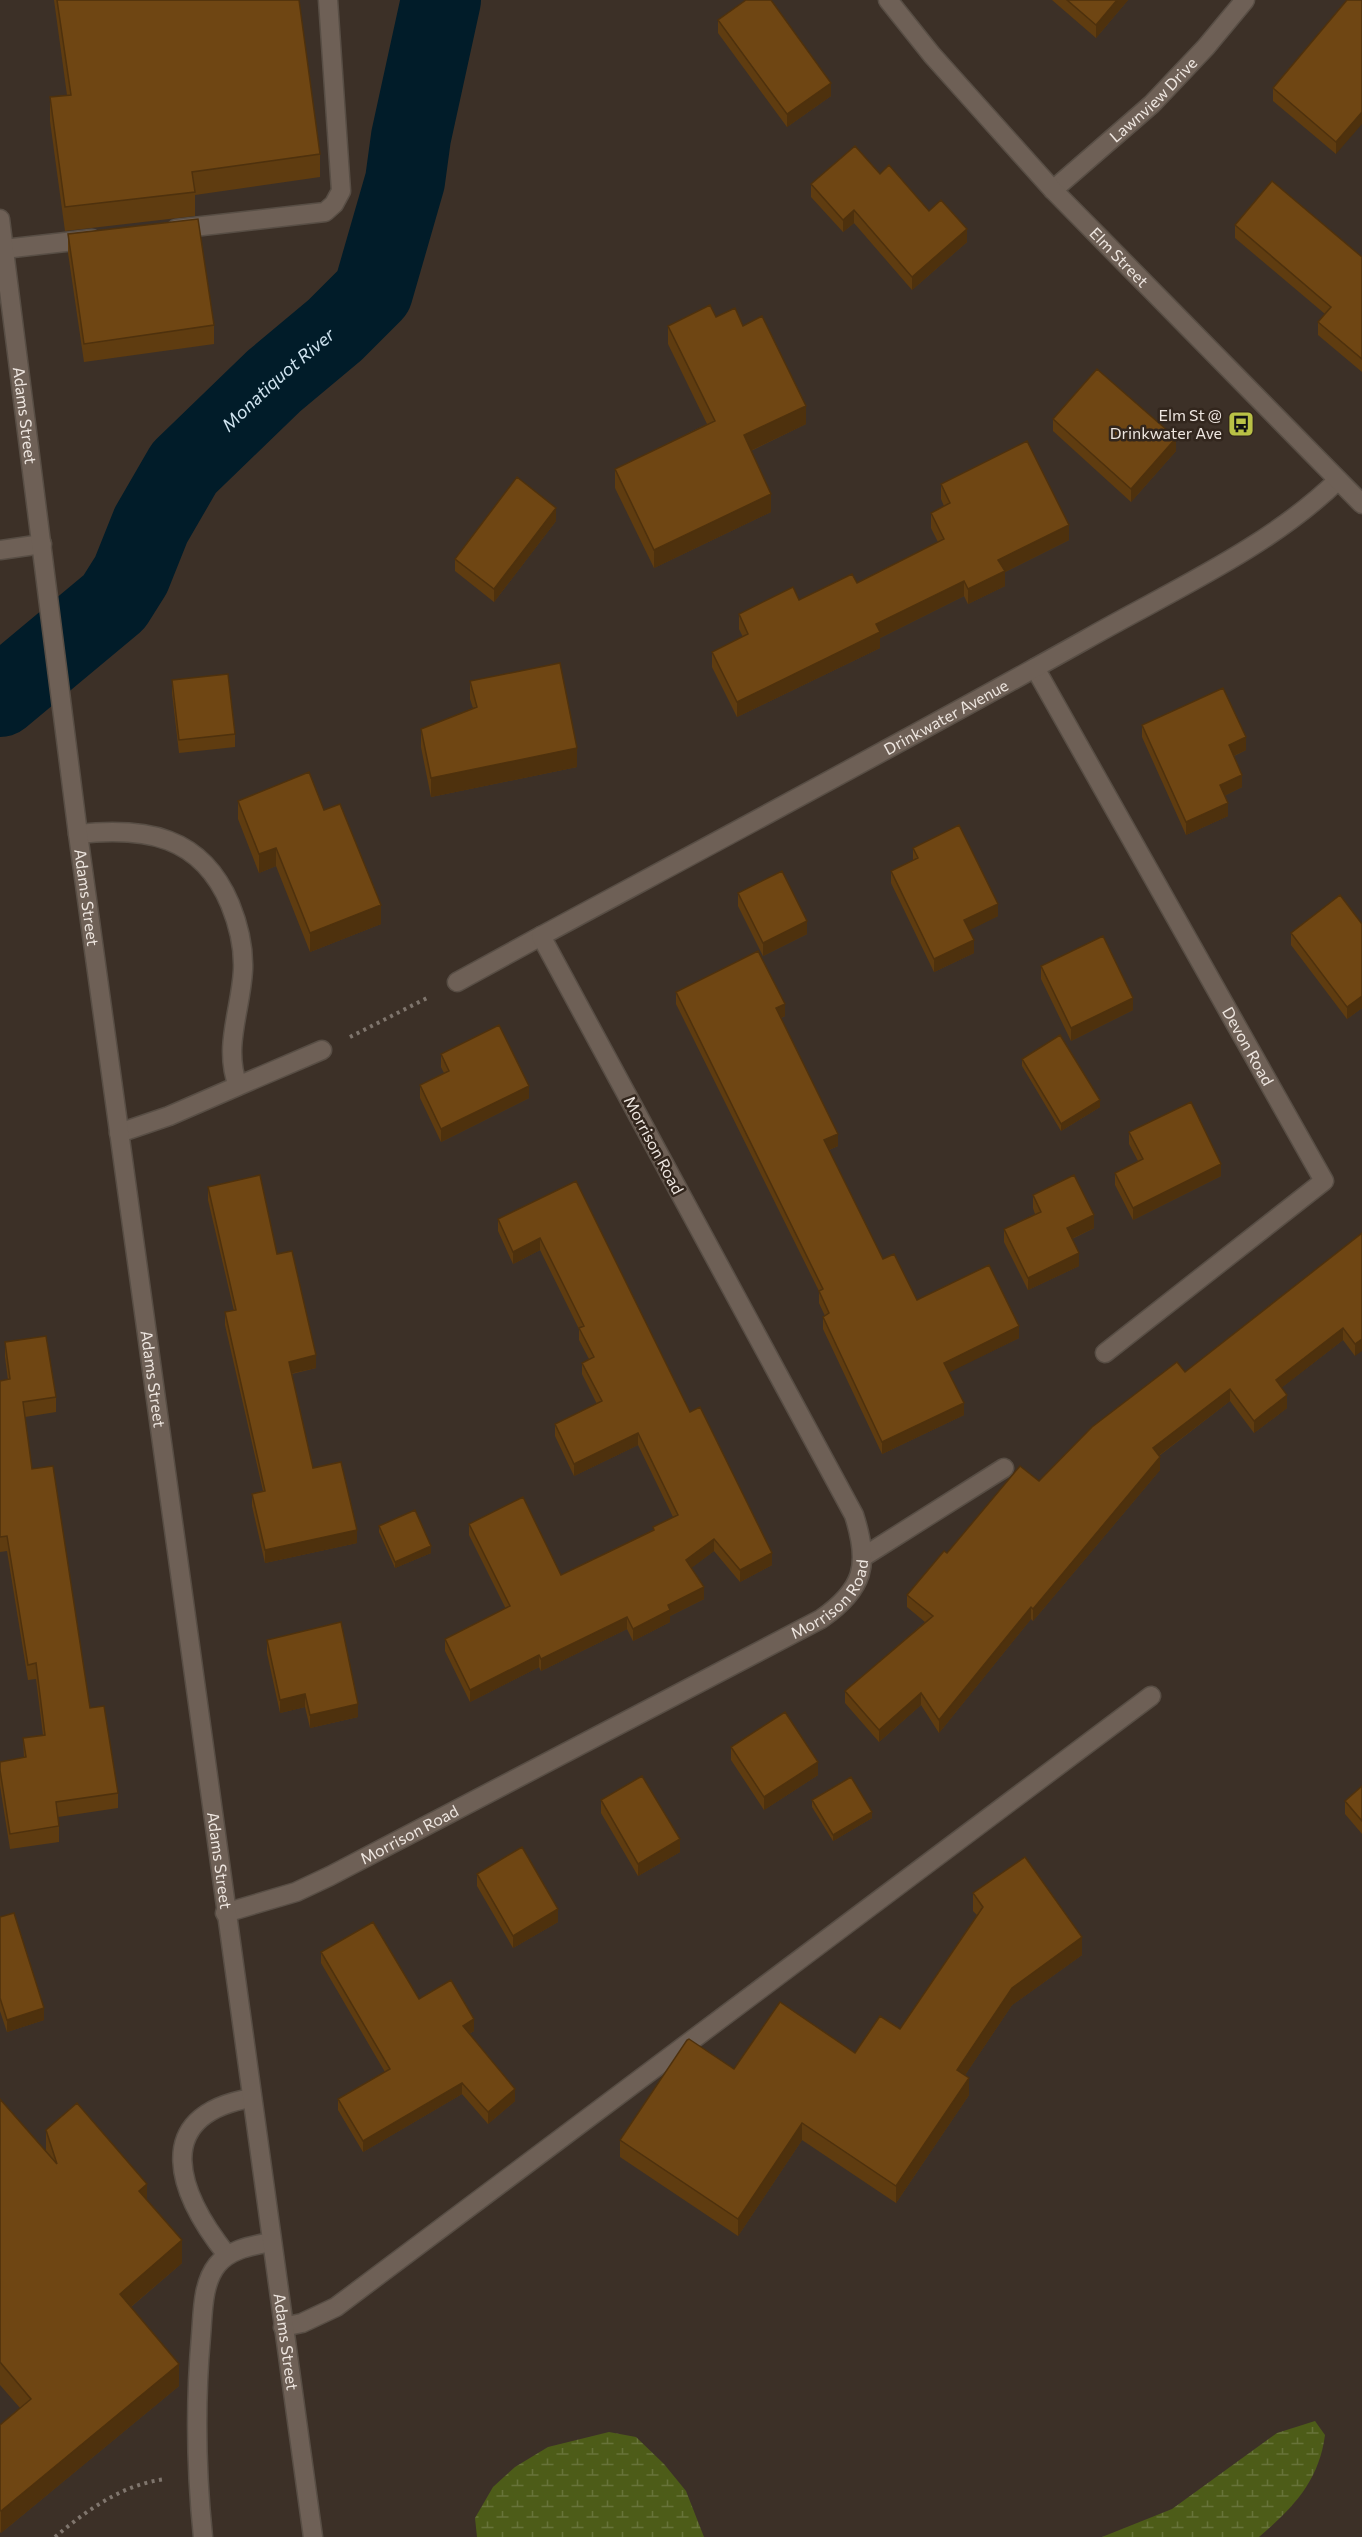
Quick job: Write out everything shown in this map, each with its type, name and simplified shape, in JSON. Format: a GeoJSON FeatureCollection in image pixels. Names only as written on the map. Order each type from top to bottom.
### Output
{"type":"FeatureCollection","features":[{"type":"Feature","properties":{"kind":"street"},"geometry":{"type":"LineString","coordinates":[[158,231],[325,212],[334,204],[341,191],[328,0]]}},
{"type":"Feature","properties":{"kind":"street","name":"Elm Street"},"geometry":{"type":"LineString","coordinates":[[888,0],[939,63],[1053,190],[1362,504]]}},
{"type":"Feature","properties":{"kind":"street","name":"Lawnview Drive"},"geometry":{"type":"LineString","coordinates":[[1053,190],[1152,104],[1200,54],[1245,0]]}},
{"type":"Feature","properties":{"kind":"street","name":"Adams Street"},"geometry":{"type":"LineString","coordinates":[[0,219],[78,834],[250,2098],[313,2537]]}},
{"type":"Feature","properties":{"kind":"street"},"geometry":{"type":"LineString","coordinates":[[4,249],[111,237]]}},
{"type":"Feature","properties":{"kind":"street","name":"Drinkwater Avenue"},"geometry":{"type":"LineString","coordinates":[[457,982],[1035,668],[1279,529],[1338,480]]}},
{"type":"Feature","properties":{"kind":"street"},"geometry":{"type":"LineString","coordinates":[[0,550],[42,544]]}},
{"type":"Feature","properties":{"kind":"street","name":"Devon Road"},"geometry":{"type":"LineString","coordinates":[[1035,668],[1324,1181],[1105,1353]]}},
{"type":"Feature","properties":{"kind":"street"},"geometry":{"type":"LineString","coordinates":[[78,834],[125,830],[148,834],[173,843],[210,868],[224,890],[243,944],[242,988],[232,1034],[231,1054],[233,1073],[238,1086]]}},
{"type":"Feature","properties":{"kind":"street","name":"Morrison Road"},"geometry":{"type":"LineString","coordinates":[[225,1913],[296,1892],[330,1876],[821,1618],[852,1593],[861,1576],[863,1557],[854,1515],[541,936]]}},
{"type":"Feature","properties":{"kind":"street"},"geometry":{"type":"LineString","coordinates":[[119,1133],[170,1116],[322,1050]]}},
{"type":"Feature","properties":{"kind":"street"},"geometry":{"type":"LineString","coordinates":[[863,1557],[1004,1468]]}},
{"type":"Feature","properties":{"kind":"street"},"geometry":{"type":"LineString","coordinates":[[283,2327],[302,2323],[336,2307],[1151,1696]]}},
{"type":"Feature","properties":{"kind":"street"},"geometry":{"type":"LineString","coordinates":[[227,2255],[208,2231],[191,2197],[183,2159],[184,2142],[191,2126],[202,2114],[220,2106],[250,2098]]}},
{"type":"Feature","properties":{"kind":"street"},"geometry":{"type":"LineString","coordinates":[[203,2537],[196,2476],[196,2400],[205,2295],[216,2266],[227,2255],[271,2242]]}},
{"type":"Feature","properties":{"kind":"path"},"geometry":{"type":"LineString","coordinates":[[322,1050],[457,982]]}},
{"type":"Feature","properties":{"kind":"path"},"geometry":{"type":"LineString","coordinates":[[55,2537],[96,2505],[139,2484],[196,2476]]}},
{"type":"Feature","properties":{"kind":"green space"},"geometry":{"type":"Polygon","coordinates":[[[1315,2421],[1325,2435],[1317,2466],[1293,2504],[1259,2537],[1102,2537],[1172,2509],[1277,2433],[1315,2421]]]}},
{"type":"Feature","properties":{"kind":"green space"},"geometry":{"type":"Polygon","coordinates":[[[609,2432],[636,2437],[664,2464],[686,2491],[704,2537],[477,2537],[475,2518],[493,2487],[515,2467],[548,2447],[609,2432]]]}},
{"type":"Feature","properties":{"kind":"building"},"geometry":{"type":"Polygon","coordinates":[[[57,0],[299,0],[320,154],[192,172],[195,192],[65,207],[50,97],[71,95],[57,0]]]}},
{"type":"Feature","properties":{"kind":"building"},"geometry":{"type":"Polygon","coordinates":[[[746,0],[771,0],[831,83],[787,114],[718,20],[746,0]]]}},
{"type":"Feature","properties":{"kind":"building"},"geometry":{"type":"Polygon","coordinates":[[[1067,0],[1117,0],[1096,25],[1067,0]]]}},
{"type":"Feature","properties":{"kind":"building"},"geometry":{"type":"Polygon","coordinates":[[[1347,0],[1362,0],[1362,112],[1336,142],[1273,88],[1347,0]]]}},
{"type":"Feature","properties":{"kind":"building"},"geometry":{"type":"Polygon","coordinates":[[[855,146],[880,174],[889,165],[929,211],[941,200],[967,229],[912,277],[854,210],[843,220],[811,184],[855,146]]]}},
{"type":"Feature","properties":{"kind":"building"},"geometry":{"type":"Polygon","coordinates":[[[1272,181],[1362,257],[1362,359],[1318,322],[1331,307],[1235,225],[1272,181]]]}},
{"type":"Feature","properties":{"kind":"building"},"geometry":{"type":"Polygon","coordinates":[[[198,219],[214,325],[84,344],[68,234],[198,219]]]}},
{"type":"Feature","properties":{"kind":"building"},"geometry":{"type":"Polygon","coordinates":[[[710,305],[716,317],[735,308],[743,326],[762,316],[806,406],[744,435],[771,494],[654,550],[615,469],[715,421],[668,326],[710,305]]]}},
{"type":"Feature","properties":{"kind":"building"},"geometry":{"type":"Polygon","coordinates":[[[1097,369],[1176,438],[1131,489],[1053,419],[1097,369]]]}},
{"type":"Feature","properties":{"kind":"building"},"geometry":{"type":"Polygon","coordinates":[[[1027,441],[1069,525],[998,560],[1005,571],[968,589],[964,581],[876,624],[880,632],[737,702],[712,652],[748,634],[739,614],[793,587],[799,600],[852,574],[857,583],[944,539],[931,513],[950,503],[941,484],[1027,441]]]}},
{"type":"Feature","properties":{"kind":"building"},"geometry":{"type":"Polygon","coordinates":[[[517,477],[556,508],[494,589],[455,559],[517,477]]]}},
{"type":"Feature","properties":{"kind":"building"},"geometry":{"type":"Polygon","coordinates":[[[560,663],[577,748],[431,778],[421,729],[477,707],[470,681],[560,663]]]}},
{"type":"Feature","properties":{"kind":"building"},"geometry":{"type":"Polygon","coordinates":[[[228,674],[235,734],[179,740],[172,680],[228,674]]]}},
{"type":"Feature","properties":{"kind":"building"},"geometry":{"type":"Polygon","coordinates":[[[1223,688],[1246,737],[1229,745],[1242,775],[1220,785],[1228,803],[1186,822],[1142,725],[1223,688]]]}},
{"type":"Feature","properties":{"kind":"building"},"geometry":{"type":"Polygon","coordinates":[[[309,772],[324,810],[340,804],[381,905],[310,933],[276,848],[259,854],[238,801],[309,772]]]}},
{"type":"Feature","properties":{"kind":"building"},"geometry":{"type":"Polygon","coordinates":[[[959,825],[998,904],[964,920],[974,940],[934,959],[891,871],[918,858],[913,848],[959,825]]]}},
{"type":"Feature","properties":{"kind":"building"},"geometry":{"type":"Polygon","coordinates":[[[782,871],[807,921],[763,943],[738,893],[782,871]]]}},
{"type":"Feature","properties":{"kind":"building"},"geometry":{"type":"Polygon","coordinates":[[[1340,895],[1362,924],[1362,996],[1347,1007],[1291,933],[1340,895]]]}},
{"type":"Feature","properties":{"kind":"building"},"geometry":{"type":"Polygon","coordinates":[[[1103,936],[1133,998],[1071,1028],[1041,966],[1103,936]]]}},
{"type":"Feature","properties":{"kind":"building"},"geometry":{"type":"Polygon","coordinates":[[[758,951],[785,1004],[776,1008],[838,1134],[824,1140],[883,1259],[894,1254],[917,1300],[989,1265],[1019,1326],[944,1363],[964,1403],[882,1442],[823,1317],[829,1313],[819,1291],[823,1289],[676,992],[758,951]]]}},
{"type":"Feature","properties":{"kind":"building"},"geometry":{"type":"Polygon","coordinates":[[[499,1025],[529,1086],[441,1129],[420,1085],[449,1071],[441,1054],[499,1025]]]}},
{"type":"Feature","properties":{"kind":"building"},"geometry":{"type":"Polygon","coordinates":[[[1060,1035],[1100,1100],[1061,1124],[1022,1059],[1060,1035]]]}},
{"type":"Feature","properties":{"kind":"building"},"geometry":{"type":"Polygon","coordinates":[[[1191,1102],[1221,1164],[1133,1208],[1115,1173],[1143,1159],[1129,1132],[1191,1102]]]}},
{"type":"Feature","properties":{"kind":"building"},"geometry":{"type":"Polygon","coordinates":[[[260,1175],[277,1254],[292,1251],[316,1355],[289,1362],[313,1468],[341,1462],[357,1530],[265,1550],[252,1494],[265,1491],[225,1312],[236,1310],[208,1187],[260,1175]]]}},
{"type":"Feature","properties":{"kind":"building"},"geometry":{"type":"Polygon","coordinates":[[[1074,1175],[1094,1215],[1067,1228],[1079,1253],[1028,1278],[1004,1229],[1041,1212],[1033,1195],[1074,1175]]]}},
{"type":"Feature","properties":{"kind":"building"},"geometry":{"type":"Polygon","coordinates":[[[576,1181],[690,1412],[700,1407],[772,1553],[740,1570],[714,1539],[686,1560],[704,1587],[668,1605],[670,1610],[633,1629],[627,1617],[541,1659],[539,1655],[470,1690],[445,1639],[510,1606],[469,1524],[523,1497],[561,1575],[654,1530],[653,1527],[678,1515],[638,1433],[574,1464],[555,1424],[602,1401],[582,1363],[594,1357],[579,1328],[584,1326],[540,1238],[513,1252],[498,1219],[576,1181]]]}},
{"type":"Feature","properties":{"kind":"building"},"geometry":{"type":"Polygon","coordinates":[[[1362,1233],[1362,1339],[1355,1344],[1343,1328],[1276,1380],[1287,1395],[1254,1421],[1230,1389],[1153,1448],[1160,1457],[1033,1609],[1031,1607],[939,1720],[921,1693],[879,1730],[845,1691],[933,1616],[907,1595],[944,1551],[947,1553],[1020,1466],[1039,1481],[1092,1427],[1177,1362],[1185,1372],[1362,1233]]]}},
{"type":"Feature","properties":{"kind":"building"},"geometry":{"type":"Polygon","coordinates":[[[46,1336],[56,1397],[23,1402],[32,1469],[53,1466],[90,1708],[104,1706],[118,1793],[56,1802],[59,1826],[10,1834],[0,1762],[26,1757],[23,1738],[45,1735],[36,1663],[28,1665],[7,1536],[0,1537],[0,1381],[10,1379],[5,1342],[46,1336]]]}},
{"type":"Feature","properties":{"kind":"building"},"geometry":{"type":"Polygon","coordinates":[[[415,1510],[431,1546],[395,1562],[379,1526],[415,1510]]]}},
{"type":"Feature","properties":{"kind":"building"},"geometry":{"type":"Polygon","coordinates":[[[341,1622],[358,1704],[310,1715],[305,1694],[280,1700],[267,1640],[341,1622]]]}},
{"type":"Feature","properties":{"kind":"building"},"geometry":{"type":"Polygon","coordinates":[[[785,1712],[818,1762],[764,1797],[731,1747],[785,1712]]]}},
{"type":"Feature","properties":{"kind":"building"},"geometry":{"type":"Polygon","coordinates":[[[642,1776],[680,1839],[638,1864],[601,1800],[642,1776]]]}},
{"type":"Feature","properties":{"kind":"building"},"geometry":{"type":"Polygon","coordinates":[[[851,1777],[872,1812],[833,1835],[812,1800],[851,1777]]]}},
{"type":"Feature","properties":{"kind":"building"},"geometry":{"type":"Polygon","coordinates":[[[1362,1786],[1362,1821],[1345,1801],[1362,1786]]]}},
{"type":"Feature","properties":{"kind":"building"},"geometry":{"type":"Polygon","coordinates":[[[522,1847],[558,1909],[513,1936],[477,1874],[522,1847]]]}},
{"type":"Feature","properties":{"kind":"building"},"geometry":{"type":"Polygon","coordinates":[[[1025,1857],[1082,1937],[1012,1988],[957,2070],[969,2078],[896,2186],[802,2123],[738,2219],[620,2140],[687,2040],[689,2039],[734,2069],[780,2002],[855,2053],[880,2016],[900,2029],[983,1907],[973,1893],[1025,1857]]]}},
{"type":"Feature","properties":{"kind":"building"},"geometry":{"type":"Polygon","coordinates":[[[14,1913],[44,2008],[7,2020],[0,1998],[0,1917],[14,1913]]]}},
{"type":"Feature","properties":{"kind":"building"},"geometry":{"type":"Polygon","coordinates":[[[373,1922],[419,1999],[451,1980],[474,2019],[463,2026],[515,2089],[488,2112],[462,2083],[363,2141],[338,2099],[390,2069],[321,1952],[373,1922]]]}},
{"type":"Feature","properties":{"kind":"building"},"geometry":{"type":"Polygon","coordinates":[[[0,2099],[57,2164],[46,2130],[77,2103],[147,2184],[139,2191],[182,2240],[120,2294],[179,2364],[1,2511],[0,2425],[31,2399],[0,2362],[0,2099]]]}},
{"type":"Feature","properties":{"kind":"waterway","name":"Monatiquot River"},"geometry":{"type":"LineString","coordinates":[[0,697],[114,602],[131,575],[151,525],[184,468],[274,381],[335,330],[373,292],[405,181],[411,137],[441,0]]}},
{"type":"Feature","properties":{"kind":"place","name":"Elm St @ Drinkwater Ave"},"geometry":{"type":"Point","coordinates":[1241,424]}}]}
